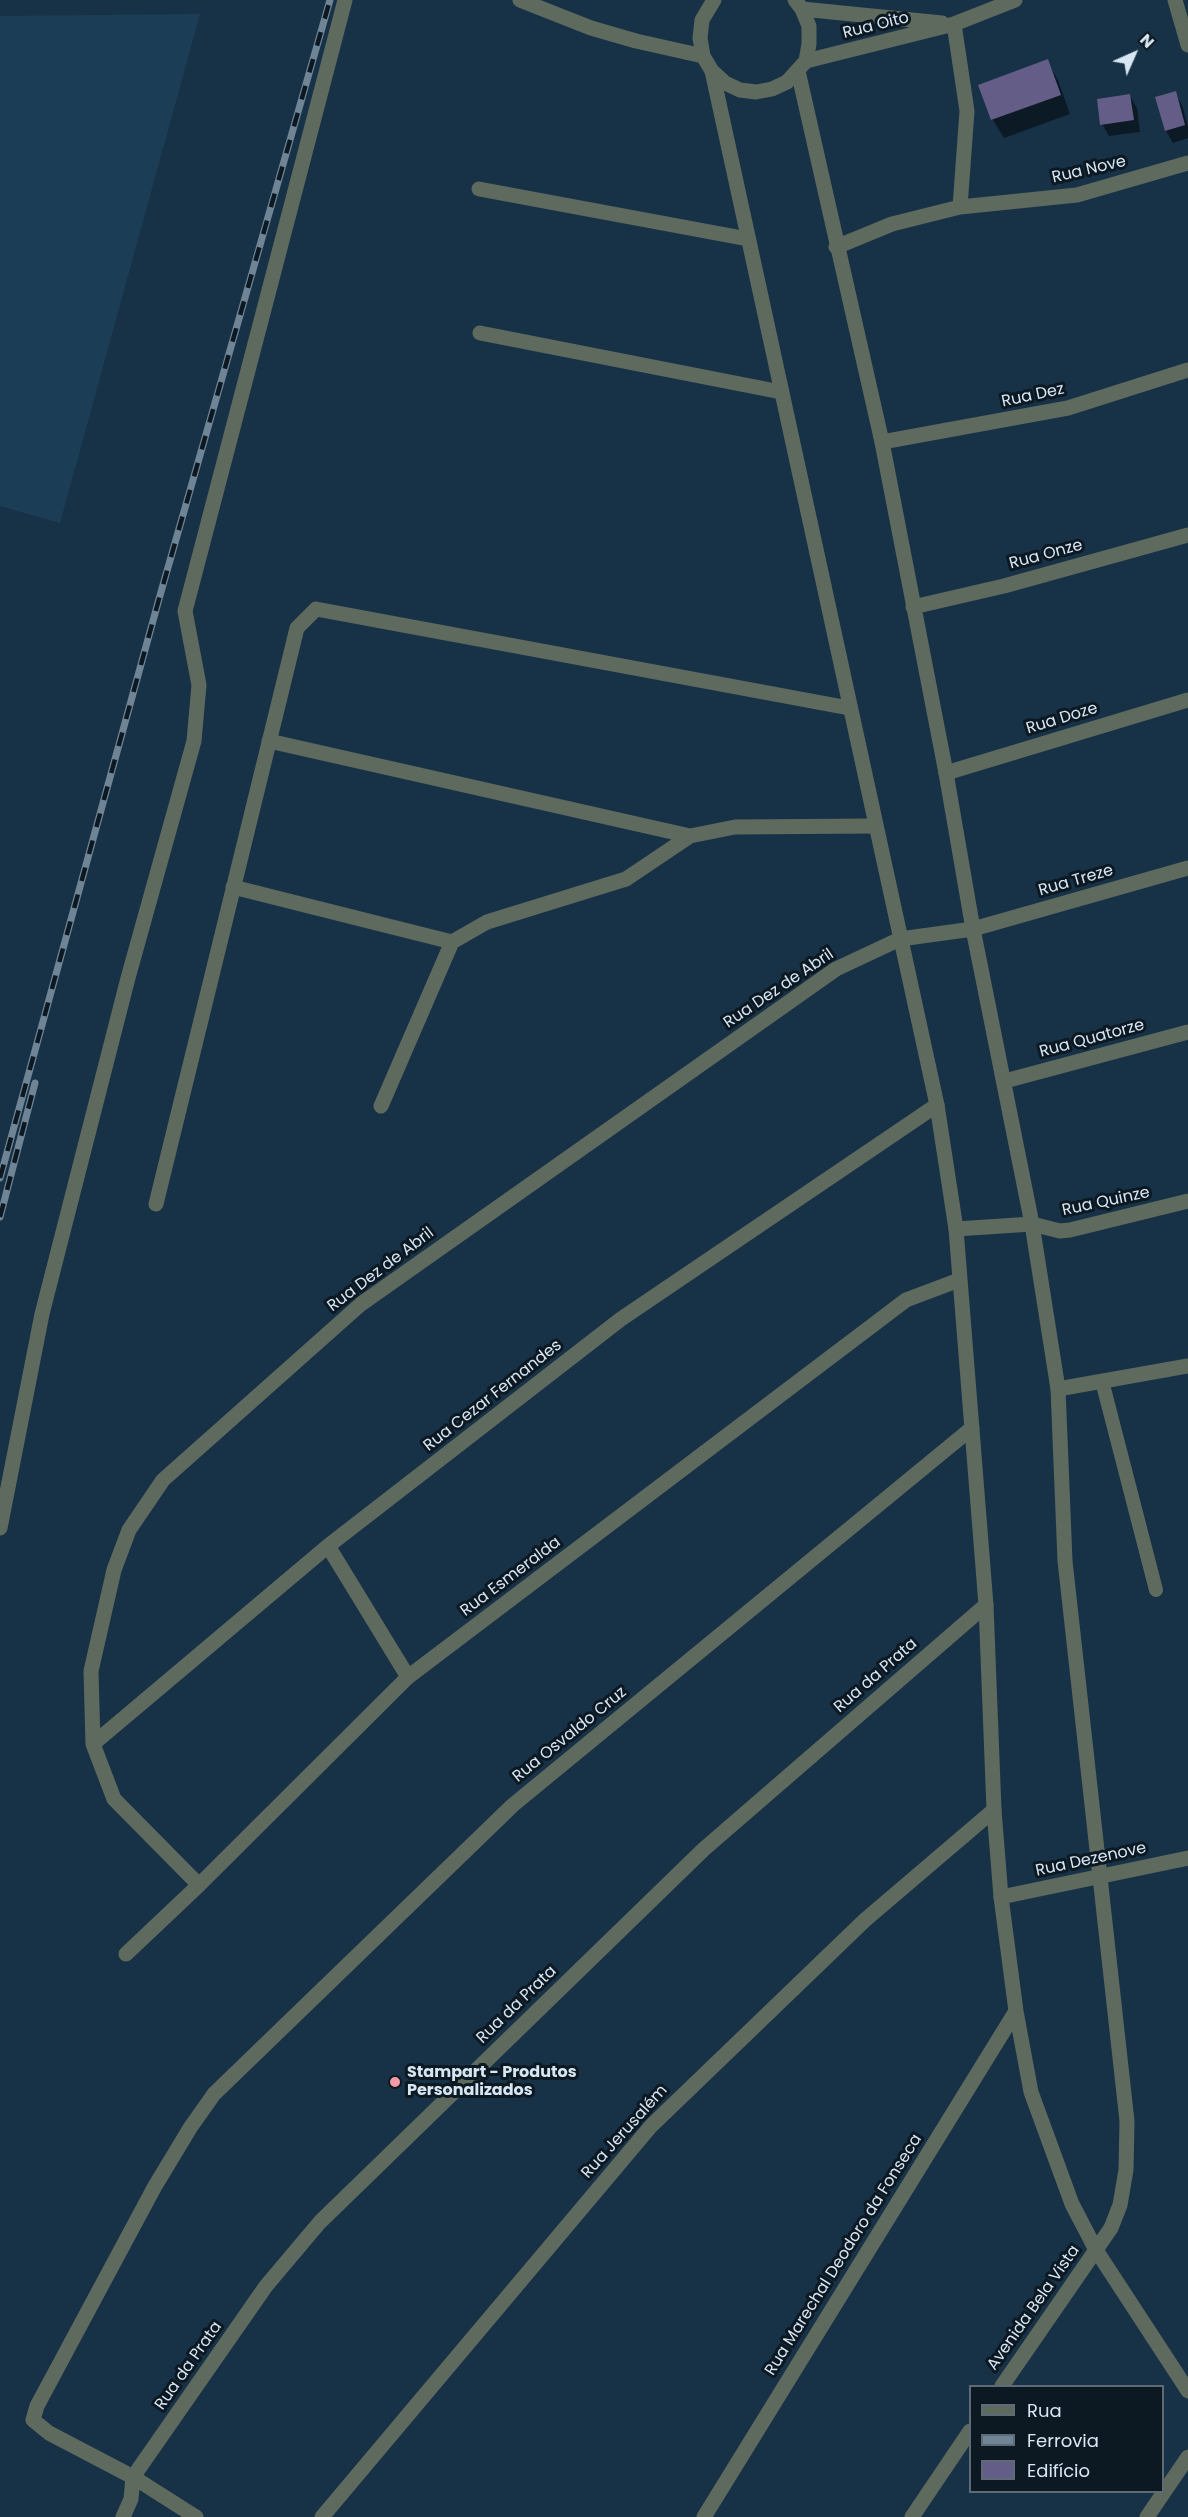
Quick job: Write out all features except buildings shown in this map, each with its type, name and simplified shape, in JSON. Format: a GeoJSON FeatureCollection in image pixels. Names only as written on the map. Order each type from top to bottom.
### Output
{"type":"FeatureCollection","features":[{"type":"Feature","properties":{"kind":"street"},"geometry":{"type":"LineString","coordinates":[[0,1528],[42,1314],[131,966],[194,741],[199,685],[185,611],[345,0]]}},
{"type":"Feature","properties":{"kind":"street"},"geometry":{"type":"LineString","coordinates":[[520,0],[591,28],[703,56]]}},
{"type":"Feature","properties":{"kind":"street"},"geometry":{"type":"LineString","coordinates":[[714,0],[702,20],[700,38],[703,56],[712,71],[726,83],[740,90],[756,92],[772,89],[787,82],[802,66]]}},
{"type":"Feature","properties":{"kind":"street","name":"Rua Oito"},"geometry":{"type":"LineString","coordinates":[[802,66],[954,24],[1015,0]]}},
{"type":"Feature","properties":{"kind":"street"},"geometry":{"type":"LineString","coordinates":[[1175,0],[1188,45]]}},
{"type":"Feature","properties":{"kind":"street","name":"Rua Oito"},"geometry":{"type":"LineString","coordinates":[[797,3],[954,24]]}},
{"type":"Feature","properties":{"kind":"street","name":"Avenida Bela Vista"},"geometry":{"type":"LineString","coordinates":[[797,3],[809,26],[809,44],[802,66],[836,247],[882,442],[946,773],[973,929],[1032,1224],[1058,1389],[1065,1561],[1127,2121],[1126,2170],[1120,2205],[1111,2228],[1003,2385]]}},
{"type":"Feature","properties":{"kind":"street"},"geometry":{"type":"LineString","coordinates":[[954,24],[967,111],[960,207]]}},
{"type":"Feature","properties":{"kind":"street"},"geometry":{"type":"LineString","coordinates":[[712,71],[937,1106],[956,1229],[986,1605],[994,1809],[1001,1897],[1016,2011],[1031,2092],[1072,2204],[1096,2250],[1188,2391]]}},
{"type":"Feature","properties":{"kind":"street","name":"Rua Nove"},"geometry":{"type":"LineString","coordinates":[[836,247],[892,224],[960,207],[1077,195],[1188,163]]}},
{"type":"Feature","properties":{"kind":"street"},"geometry":{"type":"LineString","coordinates":[[479,189],[748,238]]}},
{"type":"Feature","properties":{"kind":"street"},"geometry":{"type":"LineString","coordinates":[[480,333],[781,392]]}},
{"type":"Feature","properties":{"kind":"street","name":"Rua Dez"},"geometry":{"type":"LineString","coordinates":[[882,442],[1068,408],[1188,370]]}},
{"type":"Feature","properties":{"kind":"street","name":"Rua Onze"},"geometry":{"type":"LineString","coordinates":[[913,607],[1188,535]]}},
{"type":"Feature","properties":{"kind":"street"},"geometry":{"type":"LineString","coordinates":[[156,1204],[297,628],[316,609],[849,708]]}},
{"type":"Feature","properties":{"kind":"street","name":"Rua Doze"},"geometry":{"type":"LineString","coordinates":[[946,773],[1188,700]]}},
{"type":"Feature","properties":{"kind":"street"},"geometry":{"type":"LineString","coordinates":[[269,741],[690,836]]}},
{"type":"Feature","properties":{"kind":"street"},"geometry":{"type":"LineString","coordinates":[[381,1106],[452,942],[487,922],[626,879],[690,836],[735,827],[875,826]]}},
{"type":"Feature","properties":{"kind":"street","name":"Rua Treze"},"geometry":{"type":"LineString","coordinates":[[973,929],[1188,868]]}},
{"type":"Feature","properties":{"kind":"street"},"geometry":{"type":"LineString","coordinates":[[233,887],[452,942]]}},
{"type":"Feature","properties":{"kind":"street","name":"Rua Dez de Abril"},"geometry":{"type":"LineString","coordinates":[[199,1885],[114,1798],[93,1744],[91,1671],[114,1570],[129,1530],[163,1480],[361,1304],[836,969],[900,939],[973,929]]}},
{"type":"Feature","properties":{"kind":"street","name":"Rua Quatorze"},"geometry":{"type":"LineString","coordinates":[[1005,1081],[1188,1032]]}},
{"type":"Feature","properties":{"kind":"street","name":"Rua Cezar Fernandes"},"geometry":{"type":"LineString","coordinates":[[93,1744],[328,1546],[621,1319],[937,1106]]}},
{"type":"Feature","properties":{"kind":"street","name":"Rua Quinze"},"geometry":{"type":"LineString","coordinates":[[956,1229],[1032,1224],[1060,1231],[1070,1230],[1188,1201]]}},
{"type":"Feature","properties":{"kind":"street","name":"Rua Esmeralda"},"geometry":{"type":"LineString","coordinates":[[126,1954],[199,1885],[408,1677],[906,1300],[959,1280]]}},
{"type":"Feature","properties":{"kind":"street"},"geometry":{"type":"LineString","coordinates":[[1058,1389],[1188,1366]]}},
{"type":"Feature","properties":{"kind":"street","name":"Rua Osvaldo Cruz"},"geometry":{"type":"LineString","coordinates":[[196,2517],[133,2477],[37,2426],[33,2420],[34,2413],[155,2186],[190,2127],[214,2094],[513,1805],[972,1428]]}},
{"type":"Feature","properties":{"kind":"street"},"geometry":{"type":"LineString","coordinates":[[328,1546],[408,1677]]}},
{"type":"Feature","properties":{"kind":"street","name":"Rua da Prata"},"geometry":{"type":"LineString","coordinates":[[123,2517],[131,2499],[133,2477],[266,2286],[320,2222],[704,1849],[986,1605]]}},
{"type":"Feature","properties":{"kind":"street","name":"Rua Jerusalém"},"geometry":{"type":"LineString","coordinates":[[322,2517],[651,2126],[865,1920],[994,1809]]}},
{"type":"Feature","properties":{"kind":"street","name":"Rua Dezenove"},"geometry":{"type":"LineString","coordinates":[[1001,1897],[1188,1858]]}},
{"type":"Feature","properties":{"kind":"street","name":"Rua Marechal Deodoro da Fonseca"},"geometry":{"type":"LineString","coordinates":[[704,2517],[1016,2011]]}},
{"type":"Feature","properties":{"kind":"street"},"geometry":{"type":"LineString","coordinates":[[912,2517],[969,2433]]}},
{"type":"Feature","properties":{"kind":"street"},"geometry":{"type":"LineString","coordinates":[[1164,2492],[1188,2457]]}},
{"type":"Feature","properties":{"kind":"street"},"geometry":{"type":"LineString","coordinates":[[1147,2517],[1163,2493]]}},
{"type":"Feature","properties":{"kind":"lane"},"geometry":{"type":"LineString","coordinates":[[1102,1381],[1156,1590]]}},
{"type":"Feature","properties":{"kind":"shaded area"},"geometry":{"type":"Polygon","coordinates":[[[200,14],[60,523],[0,506],[0,16],[200,14]]]}},
{"type":"Feature","properties":{"kind":"railway"},"geometry":{"type":"LineString","coordinates":[[0,1178],[159,599],[330,0]]}},
{"type":"Feature","properties":{"kind":"railway"},"geometry":{"type":"LineString","coordinates":[[0,1217],[35,1083]]}},
{"type":"Feature","properties":{"kind":"place","name":"Stampart - Produtos Personalizados"},"geometry":{"type":"Point","coordinates":[395,2082]}}]}
